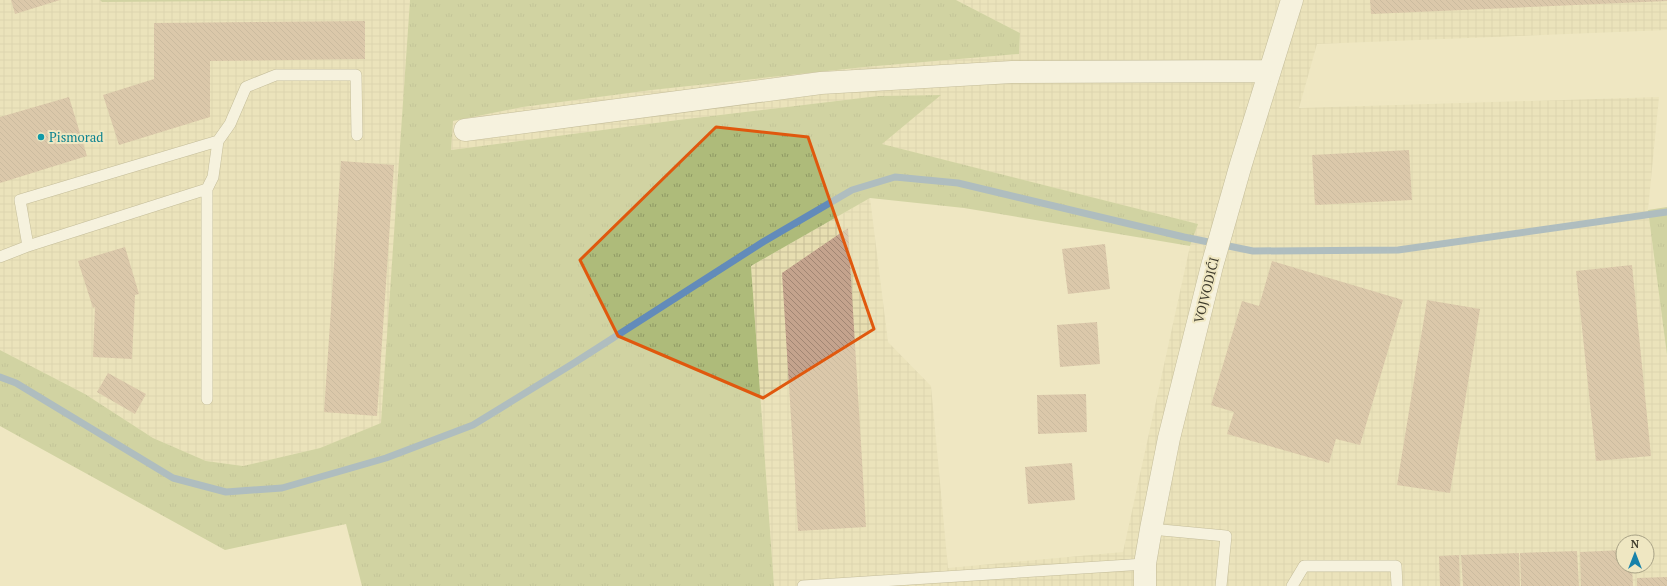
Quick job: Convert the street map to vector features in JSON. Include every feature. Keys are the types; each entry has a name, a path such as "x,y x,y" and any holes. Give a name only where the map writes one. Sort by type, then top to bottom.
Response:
{"street":[{"name":"VOJVODIĆI","path":"1145,586 1145,564 1150,529 1169,438 1212,266 1223,225 1292,0"},
{"path":"465,130 597,111 821,83 1012,72 1270,71"}],"lane":[{"path":"207,399 207,189 213,177 218,141 230,124 246,87 276,75 356,75 358,136"},
{"path":"28,246 20,200 218,141"},
{"path":"0,257 28,246 207,189"},
{"path":"1150,529 1226,536 1221,586"},
{"path":"803,586 1145,564"},
{"path":"1292,586 1304,566 1396,566 1397,586"}],"highlighted area":[{"path":"716,127 808,137 874,329 763,398 618,336 580,260"}],"shaded area":[{"path":"0,0 410,0 382,423 320,448 243,466 206,461 153,438 85,394 0,350"},
{"path":"956,0 1667,0 1667,30 1317,44 1299,108 1659,97 1648,210 1667,355 1667,586 774,586 751,266 870,198 888,342 931,386 948,568 1123,552 1190,246 1197,224 881,144 940,95 878,96 678,120 451,150 452,121 523,107 652,90 865,67 1019,54 1020,33"}],"green space":[{"path":"100,0 368,0 102,2"},
{"path":"410,0 956,0 1020,33 1019,54 865,67 652,90 523,107 453,121 451,150 678,120 878,96 941,95 882,144 1198,224 1190,246 964,208 870,198 751,266 774,586 362,586 346,524 225,550 0,426 0,350 85,394 153,438 206,461 243,466 320,448 381,423"},
{"path":"1667,207 1667,355 1648,210"}],"building":[{"path":"11,0 60,0 15,14"},
{"path":"1370,0 1667,0 1667,1 1371,14"},
{"path":"365,21 365,59 210,61 210,117 119,145 103,95 154,79 154,23"},
{"name":"Pismorad","path":"69,97 87,156 0,183 0,117"},
{"path":"1409,150 1412,200 1315,205 1312,155"},
{"path":"341,161 394,165 377,416 324,412"},
{"path":"848,228 866,527 798,531 782,273"},
{"path":"1105,244 1110,289 1068,294 1062,249"},
{"path":"125,247 139,294 135,295 132,359 93,357 95,307 93,308 78,261"},
{"path":"1272,261 1403,300 1360,445 1336,439 1329,463 1227,434 1234,412 1211,405 1242,301 1259,306"},
{"path":"1632,265 1651,456 1596,461 1576,271"},
{"path":"1427,300 1480,309 1450,493 1397,485"},
{"path":"1097,322 1100,364 1060,367 1057,325"},
{"path":"108,373 146,394 135,414 97,392"},
{"path":"1086,394 1087,432 1038,434 1037,395"},
{"path":"1072,463 1075,500 1028,504 1025,467"},
{"path":"1615,550 1615,574 1632,574 1633,586 1581,586 1580,552"},
{"path":"1577,551 1579,586 1521,586 1520,553"},
{"path":"1519,553 1520,586 1463,586 1461,555"},
{"path":"1459,555 1460,586 1440,586 1439,556"},
{"path":"1667,577 1667,586 1637,586 1637,578"}],"waterway":[{"path":"0,377 16,383 173,478 226,492 282,488 386,458 473,425 574,363 763,242 852,190 895,177 958,183 1184,237 1253,251 1398,250 1667,212"}],"place":[{"name":"Pismorad","path":"41,137"}]}
